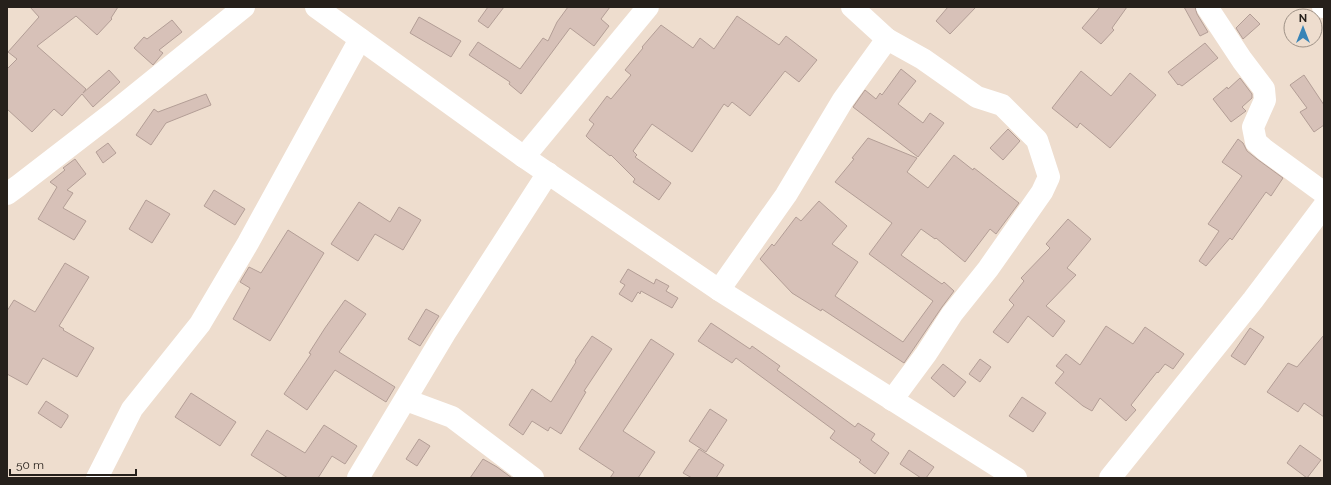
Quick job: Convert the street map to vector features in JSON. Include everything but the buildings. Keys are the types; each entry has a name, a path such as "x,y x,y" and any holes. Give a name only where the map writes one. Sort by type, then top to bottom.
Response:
{"street":[{"path":"7,194 114,112 244,7"},
{"path":"316,7 524,157 719,290 1016,478"},
{"path":"524,157 648,7"},
{"path":"852,7 887,39 923,59 977,97 1002,105 1037,140 1049,177 1042,192 988,269 952,314 926,354 892,400"},
{"path":"1207,7 1242,60 1264,89 1265,100 1253,127 1256,142 1324,192"},
{"path":"97,478 132,409 200,324 248,243 360,39"},
{"path":"719,290 786,195 843,100 887,39"},
{"path":"358,478 445,333 548,173"},
{"path":"1110,478 1253,300 1324,206"},
{"path":"406,400 452,417 533,478"}]}
